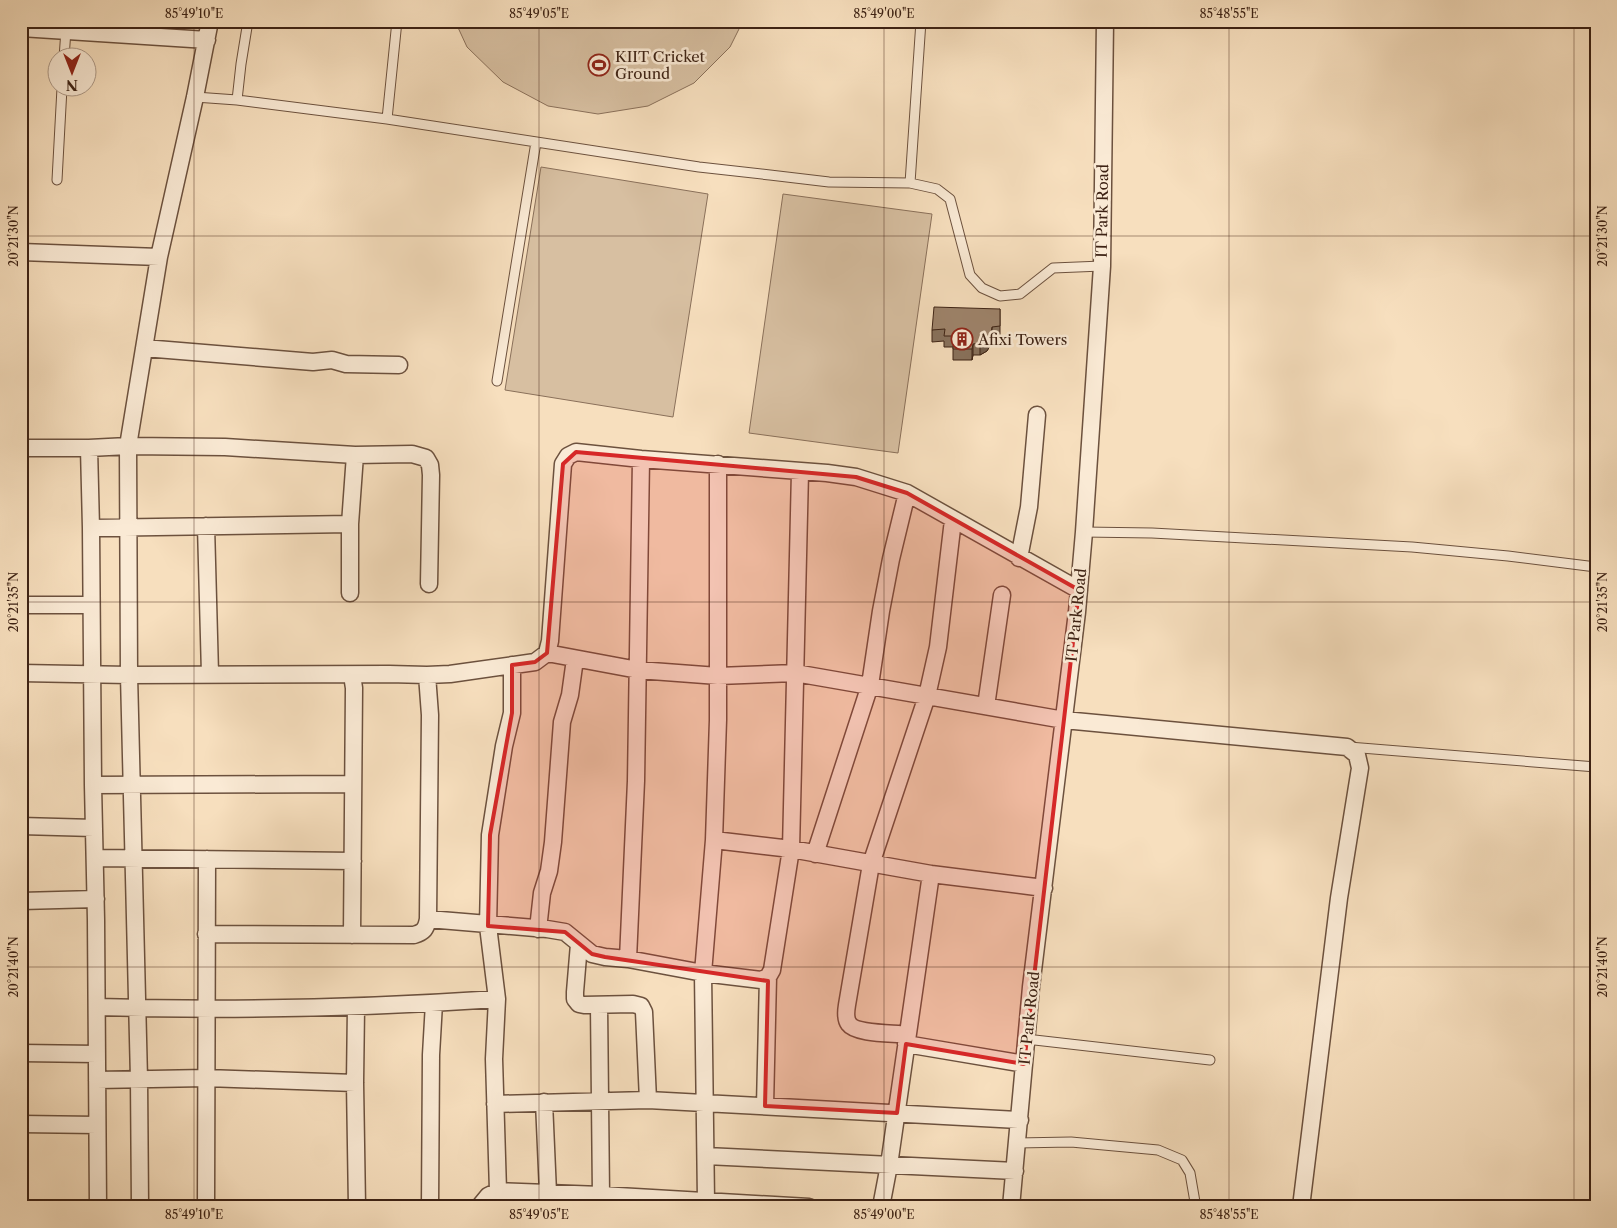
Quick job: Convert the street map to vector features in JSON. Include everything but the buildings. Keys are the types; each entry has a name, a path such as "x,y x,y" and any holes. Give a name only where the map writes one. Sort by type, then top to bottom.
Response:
{"street":[{"path":"140,1207 139,1079 129,675 128,446 159,257 210,21"},
{"name":"IT Park Road","path":"1011,1207 1031,987 1064,720 1084,532 1102,266 1105,21"},
{"path":"21,28 207,40"},
{"path":"21,252 159,257"},
{"path":"144,348 313,362 332,360 346,364 399,365"},
{"path":"1019,558 1030,507 1037,415"},
{"path":"21,448 225,446 355,455 412,454 426,458 430,465 431,475 429,584"},
{"path":"89,448 96,900 98,1207"},
{"path":"21,674 427,675 450,674 536,662 547,653 550,641 563,464 568,456 576,452 856,477 907,493 1019,558 1079,590"},
{"path":"350,593 350,524 355,455"},
{"path":"628,959 636,781 641,459"},
{"path":"706,1201 703,973 714,840 718,676 718,464"},
{"path":"765,1106 768,977 772,970 791,849 800,472"},
{"path":"815,854 870,685 882,602 907,493"},
{"path":"953,520 938,647 927,696 871,864 846,1018 848,1024 856,1030 1024,1064"},
{"path":"91,528 350,524"},
{"path":"206,526 210,674"},
{"path":"986,706 1002,595"},
{"path":"21,604 91,605"},
{"path":"547,653 638,670 718,676 795,673 1064,720 1346,747 1357,754 1360,768 1339,898 1301,1207"},
{"path":"538,929 542,893 549,871 553,842 562,722 570,695 576,659"},
{"path":"505,1196 495,1104 494,1059 497,998 488,926 490,835 504,746 512,714 512,665"},
{"path":"352,675 354,688 352,935"},
{"path":"206,934 414,935 423,933 428,920 430,715 427,675"},
{"path":"93,785 353,784"},
{"path":"21,826 94,828"},
{"path":"714,840 791,849 931,874 1044,888"},
{"path":"95,858 353,861"},
{"path":"206,1207 207,859"},
{"path":"881,1207 897,1113 931,874"},
{"path":"21,901 96,900"},
{"path":"428,920 565,932 592,954 604,957 628,959 703,973 761,980 768,977"},
{"path":"579,944 575,999 579,1004 633,1004 641,1006 644,1012 648,1100"},
{"path":"97,1007 206,1009 356,1007 497,998"},
{"path":"430,1207 431,1056 434,1003"},
{"path":"599,1005 601,1195"},
{"path":"356,1007 354,1083 357,1207"},
{"path":"21,1048 21,1053 97,1054"},
{"path":"97,1080 206,1078 354,1083"},
{"path":"495,1104 648,1100 1020,1120"},
{"path":"544,1102 548,1193"},
{"path":"21,1124 97,1125"},
{"path":"706,1156 1014,1171"},
{"path":"479,1207 488,1196 548,1193 810,1207"}],"lane":[{"path":"237,100 248,21"},
{"path":"387,119 397,21"},
{"path":"910,182 921,21"},
{"path":"65,48 66,30"},
{"path":"195,97 237,100 387,119 699,167 829,182 910,182 937,189 950,199 970,275 982,288 1000,296 1020,294 1053,268 1102,266"},
{"path":"57,180 61,98"},
{"path":"498,381 536,142"},
{"path":"1084,532 1412,547 1596,567"},
{"path":"1346,747 1596,767"},
{"path":"1026,1039 1210,1060"},
{"path":"1017,1143 1071,1142 1158,1150 1182,1160 1190,1173 1195,1202"}],"highlighted area":[{"path":"576,452 856,477 907,493 1079,590 1024,1064 906,1044 897,1113 765,1106 768,981 592,954 565,932 488,926 490,835 512,713 512,665 535,662 547,653 563,464"}],"shaded area":[{"name":"KIIT Cricket Ground","path":"455,21 743,21 730,47 694,83 648,106 598,114 548,106 503,82 467,47"},
{"path":"541,167 708,194 673,417 505,390"},
{"path":"783,194 932,214 898,453 749,433"}],"place":[{"name":"KIIT Cricket Ground","path":"599,65"},
{"name":"Afixi Towers","path":"962,339"}]}
